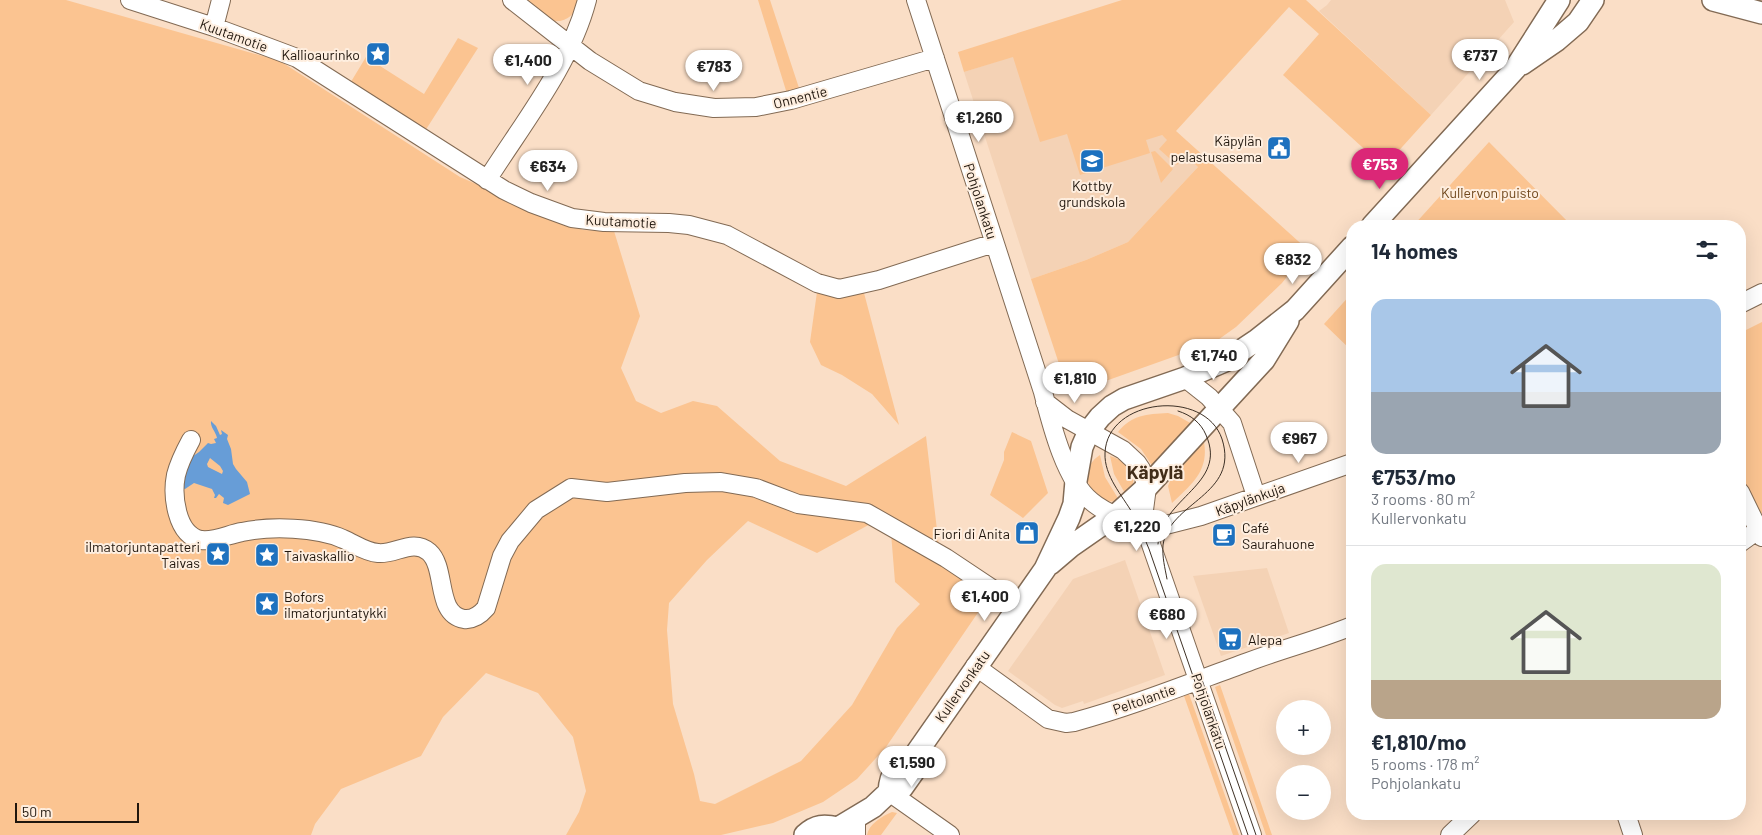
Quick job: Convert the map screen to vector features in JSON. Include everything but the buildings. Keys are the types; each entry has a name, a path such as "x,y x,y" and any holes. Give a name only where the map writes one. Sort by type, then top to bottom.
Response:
{"main road":[{"path":"1377,220 1515,69 1559,0"},
{"path":"1515,69 1557,40 1578,22 1593,0"},
{"path":"1713,0 1762,13"},
{"name":"Kullervonkatu","path":"889,792 890,779 894,772 901,763 914,755 1045,569 1074,504 1082,447 1089,430 1112,406 1124,399 1185,378 1227,360 1257,340 1295,310 1346,254"},
{"name":"Kullervonkatu","path":"1045,569 1070,547 1116,515 1146,488 1221,409 1264,360 1295,310"},
{"path":"805,835 810,830 824,825 846,829 889,792"}],"street":[{"name":"Kuutamotie","path":"130,0 214,27 297,58 487,180 531,203 572,218 604,222 688,225 728,236 817,283 839,289 879,280 994,243"},
{"path":"214,27 222,0"},
{"name":"Onnentie","path":"512,0 590,61 639,91 675,102 714,108 756,107 791,100 935,58"},
{"path":"487,180 563,62 587,0"},
{"name":"Pohjolankatu","path":"916,0 1053,432 1064,459 1090,501 1146,530"},
{"path":"1746,301 1762,293"},
{"path":"1185,378 1221,409 1232,423 1256,496"},
{"name":"Pohjolankatu","path":"1045,402 1067,418 1117,446 1133,458 1141,470 1146,488 1144,510 1146,530 1252,835"},
{"path":"191,440 176,474 175,486 177,506 182,525 186,532 193,537 210,540 243,531 277,528 328,534 376,553 386,553 409,546 421,547 434,558 438,567 448,608 453,615 461,618 474,618 481,614 486,608 502,556 510,541 536,510 571,488 607,492 685,483 721,482 756,488 798,504 867,513 946,558 1018,606"},
{"name":"Käpylänkuja","path":"1146,530 1201,516 1346,465"},
{"path":"1746,503 1761,531 1746,540"},
{"name":"Peltolantie","path":"975,666 1048,718 1066,723 1081,720 1346,628"},
{"path":"889,792 950,835"},
{"path":"1450,835 1466,820"},
{"path":"1628,820 1633,835"}],"shaded area":[{"path":"1331,0 1505,0 1514,22 1431,115 1319,11"},
{"name":"Kottby grundskola","path":"1027,52 1137,113 1198,167 1128,242 1086,260 1031,279 964,72"},
{"path":"1125,560 1165,675 1084,704 1083,701 1062,708 1008,671 1073,579"},
{"path":"1267,568 1289,633 1221,656 1193,576"}],"green space":[{"path":"0,0 66,0 280,61 460,177 583,230 614,231 640,316 621,368 636,401 661,413 693,401 717,406 780,461 846,486 926,436 939,547 885,516 817,553 748,521 707,560 669,603 667,630 673,704 700,801 715,804 801,761 852,705 897,628 920,604 895,582 891,533 990,595 886,747 857,779 823,802 773,823 721,835 566,835 579,812 586,791 573,737 538,693 486,673 443,717 421,756 341,789 315,824 311,835 0,835"},
{"path":"522,0 579,0 570,17 562,21 551,21"},
{"path":"758,0 770,0 801,94 788,97"},
{"path":"1122,0 1306,0 1431,115 1384,167 1283,75 1319,34 1289,7 1176,131 1308,250 1282,283 1236,327 1215,342 1072,393 1064,379 1031,279 1086,260 1128,242 1198,167 1185,155 1177,165 1159,149 1167,140 1162,135 1146,140 1150,153 1080,175 1067,134 1040,142 1013,57 964,72 958,52"},
{"path":"458,38 478,48 425,131 349,85 366,57 424,94"},
{"name":"Kullervon puisto","path":"1489,142 1566,220 1418,220"},
{"path":"1155,151 1173,169 1161,183 1151,152"},
{"path":"817,292 842,295 864,293 899,425 872,394 842,375 821,365 810,342"},
{"path":"1346,300 1346,345 1324,324"},
{"path":"1762,322 1762,513 1758,513 1746,488 1746,330"},
{"path":"1168,413 1192,424 1153,467 1141,449 1118,432 1123,426 1140,416"},
{"path":"1012,432 1031,441 1048,493 1023,518 990,495 1004,460 1004,452"},
{"path":"1204,442 1204,461 1201,469 1192,483 1172,503 1168,486 1171,479"},
{"path":"1100,455 1105,477 1119,500 1110,501 1102,499 1090,487 1088,470 1092,462"},
{"path":"1110,456 1117,458 1131,471 1133,482 1131,489 1126,495 1114,474"},
{"path":"1220,685 1272,835 1266,835 1215,687"},
{"path":"1189,694 1239,835 1233,835 1184,696"},
{"path":"892,812 897,813 881,835 867,835 873,824"}],"water":[{"path":"211,421 216,426 220,435 222,434 221,430 228,435 227,439 231,449 233,464 247,482 250,494 228,505 223,503 224,498 219,494 214,498 215,495 212,489 194,483 185,489 182,488 186,461 208,443 216,443 214,439 217,438","holes":["210,458 223,471 222,474 208,467 207,464"]}],"tram line":[{"path":"1167,579 1163,545 1168,530 1177,518 1213,486 1221,473 1225,458 1222,439 1212,423 1197,412 1178,407 1158,406 1138,411 1122,420 1110,435 1105,453 1105,461 1107,470 1133,514 1149,549 1248,835"},
{"path":"1158,544 1162,528 1170,514 1201,479 1208,467 1210,452 1206,435 1198,423 1191,417 1178,411"},
{"path":"1200,674 1256,835"}],"place":[{"name":"Kallioaurinko","path":"378,54"},
{"name":"Käpylän pelastusasema","path":"1279,148"},
{"name":"Kottby grundskola","path":"1092,161"},
{"name":"Fiori di Anita","path":"1027,533"},
{"name":"Café Saurahuone","path":"1224,535"},
{"name":"ilmatorjuntapatteri Taivas","path":"218,554"},
{"name":"Taivaskallio","path":"267,555"},
{"name":"Bofors ilmatorjuntatykki","path":"267,604"},
{"name":"Alepa","path":"1230,639"}],"district":[{"name":"Käpylä","path":"1155,471"}]}
